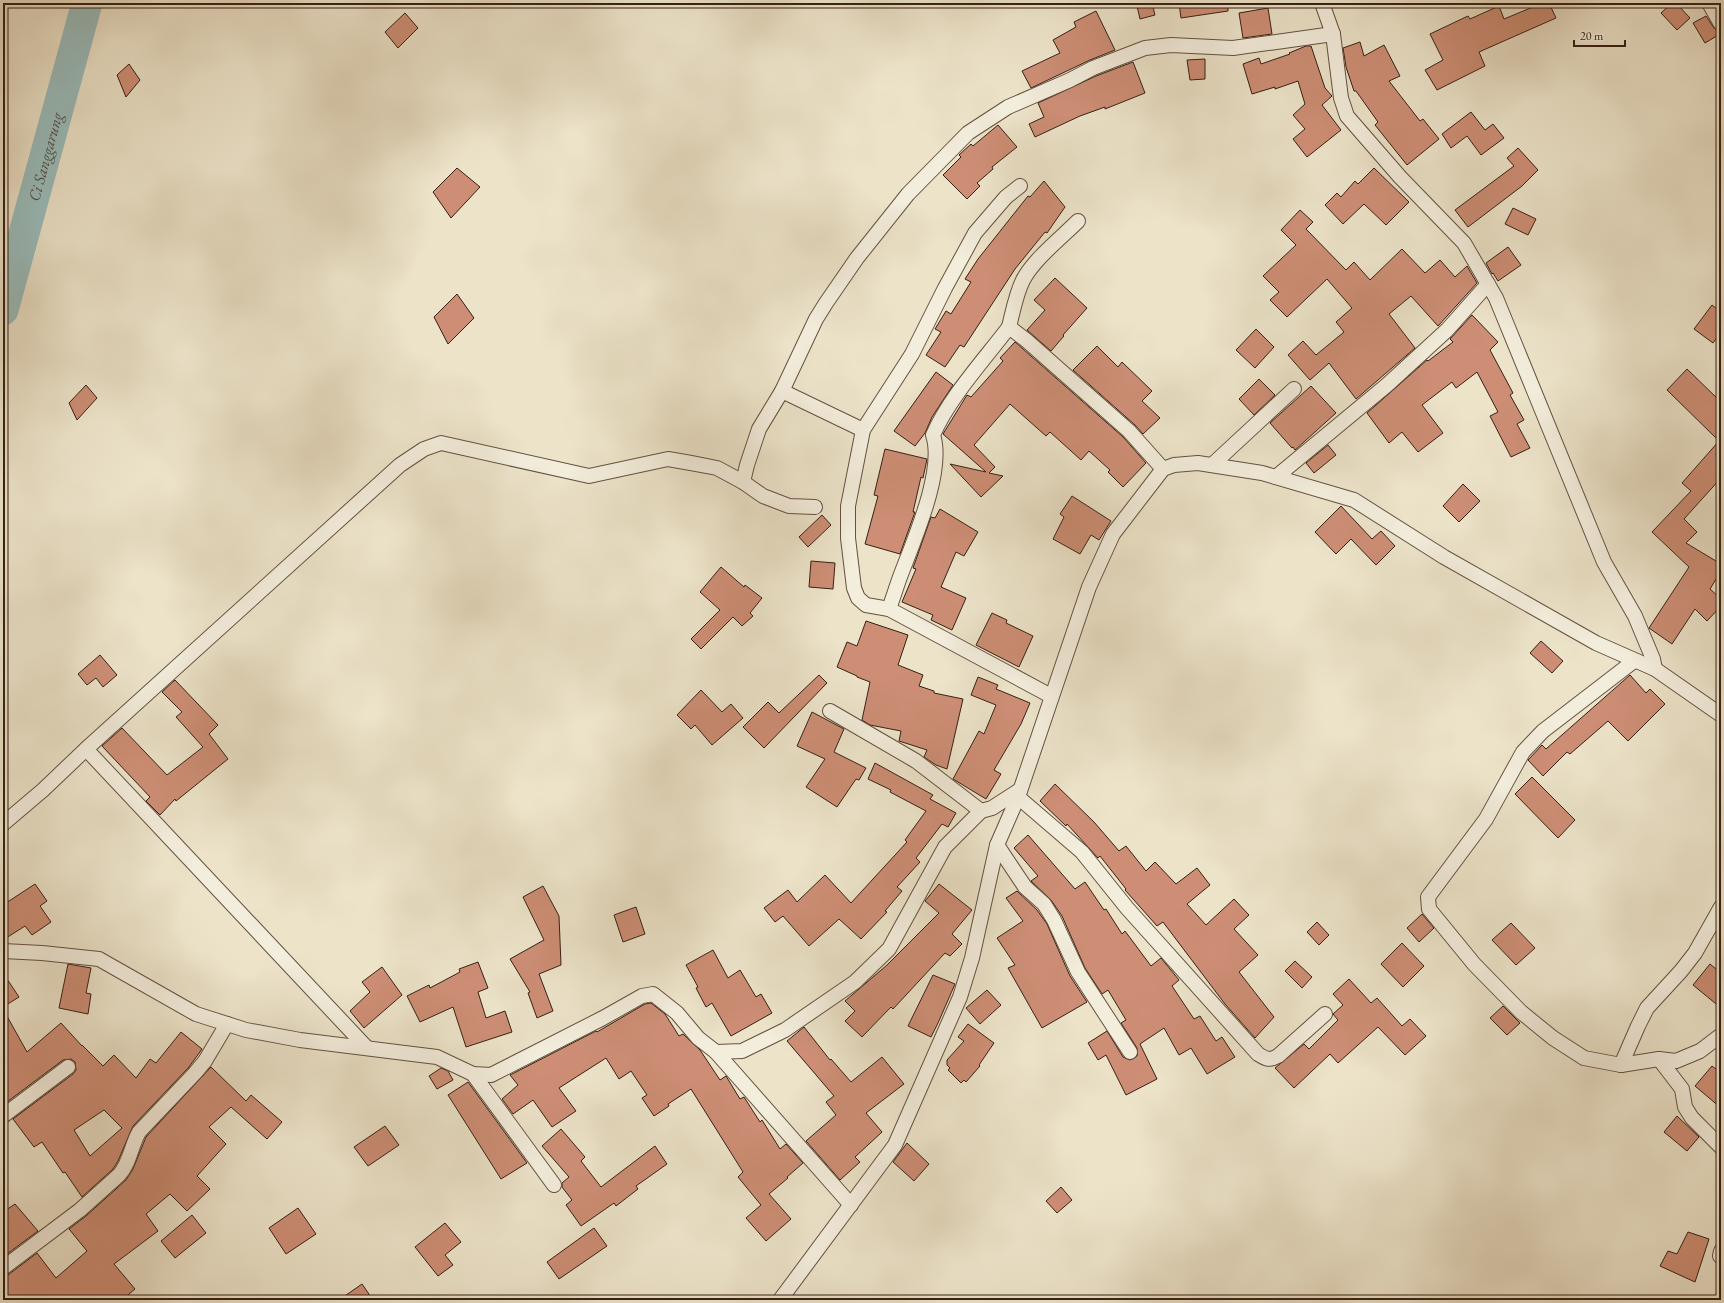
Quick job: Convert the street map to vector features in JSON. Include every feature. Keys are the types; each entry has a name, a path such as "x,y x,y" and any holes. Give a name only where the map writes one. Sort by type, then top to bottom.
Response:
{"street":[{"path":"1322,3 1333,34 1341,98 1347,116 1400,177 1464,243 1496,298 1604,562 1635,616 1653,659 1655,670"},
{"path":"1709,3 1721,24"},
{"path":"743,482 759,429 782,391 816,319 839,284 908,194 968,133 1008,107 1070,80 1092,68 1145,48 1171,45 1233,48 1333,34"},
{"path":"1020,186 1006,197 975,233 945,288 912,354 863,430 848,506 848,538 854,588 858,598 866,605 890,609 1051,696"},
{"path":"890,609 900,577 916,537 933,481 936,445 933,435 938,424 953,400 1009,327 1016,298 1024,279 1038,261 1078,221"},
{"path":"1276,477 1387,385 1447,330 1488,284"},
{"path":"1009,327 1026,340 1129,431 1163,469"},
{"path":"1212,465 1294,389"},
{"path":"782,391 863,430"},
{"path":"3,824 43,790 86,749 400,465 424,449 441,444 589,476 668,459 718,468 743,482 763,496 789,506 815,507"},
{"path":"780,1300 895,1145 960,997 972,958 997,844 1019,794 1036,747 1051,696 1089,587 1113,534 1163,469 1174,465 1198,463 1212,465 1276,477 1354,500 1444,557 1596,643 1655,670 1721,716"},
{"path":"1634,661 1543,731 1523,752 1486,819 1428,896 1429,909 1474,964 1522,1012 1553,1038 1584,1058 1621,1065 1659,1059 1676,1061 1700,1051 1721,1035"},
{"path":"830,711 916,761 981,811"},
{"path":"86,749 367,1048"},
{"path":"716,1052 742,1051 785,1030 855,982 889,949 946,847 981,811 992,808 1019,794"},
{"path":"1019,794 1082,852 1127,908 1196,983 1258,1054 1265,1059 1271,1060 1278,1056 1325,1014"},
{"path":"997,844 1025,887 1044,904 1054,920 1078,972 1130,1052"},
{"path":"1621,1065 1647,1008 1681,971 1695,953 1721,907"},
{"path":"3,951 42,953 99,959 196,1014 246,1030 300,1040 437,1057 473,1074 491,1075 603,1018 642,996 653,994 677,1013 698,1038 716,1052 850,1205"},
{"path":"3,1268 80,1210 119,1175 124,1169 133,1142 139,1132 205,1061 227,1024"},
{"path":"1659,1059 1682,1089 1685,1108 1692,1118 1721,1147"},
{"path":"3,1116 68,1067"},
{"path":"473,1074 554,1185"}],"building":[{"path":"1152,3 1155,15 1140,19 1137,6"},
{"path":"1179,3 1228,3 1228,11 1181,18"},
{"path":"1531,3 1549,3 1556,18 1479,52 1485,66 1437,90 1425,70 1443,60 1430,34 1468,16 1470,19 1499,6 1504,19 1533,7"},
{"path":"1672,3 1676,3 1690,18 1677,30 1661,13"},
{"path":"1268,8 1272,34 1243,38 1239,13"},
{"path":"1096,11 1115,50 1031,88 1022,71 1060,53 1053,40 1076,27 1074,22"},
{"path":"405,13 418,28 398,48 385,32"},
{"path":"1706,16 1720,34 1705,43 1693,23"},
{"path":"1360,42 1364,56 1384,45 1400,76 1389,81 1420,121 1423,119 1439,139 1407,165 1375,125 1378,122 1356,91 1354,91 1346,67 1343,48"},
{"path":"1306,46 1311,46 1325,88 1332,96 1322,105 1341,130 1307,157 1293,139 1305,129 1293,115 1305,104 1298,81 1275,89 1275,87 1252,94 1243,64 1259,58 1261,64 1290,54 1289,53"},
{"path":"1205,59 1205,79 1190,80 1187,60"},
{"path":"1133,62 1145,93 1105,109 1105,107 1080,116 1035,137 1029,124 1044,117 1038,103 1096,76"},
{"path":"129,64 140,80 126,97 117,75"},
{"path":"1471,112 1485,130 1493,124 1504,138 1481,155 1467,136 1451,148 1442,134"},
{"path":"998,125 1017,147 992,167 993,169 977,183 980,186 967,199 943,175 961,157 959,155 971,144 973,146"},
{"path":"1518,148 1538,170 1522,186 1468,227 1455,210 1514,166 1507,158"},
{"path":"457,168 480,187 451,218 433,192"},
{"path":"1374,168 1409,202 1386,225 1364,204 1343,224 1325,205 1337,193 1341,197 1355,181 1358,184"},
{"path":"1044,181 1065,207 1047,233 1045,232 1015,269 964,347 960,345 945,367 926,355 941,332 935,329 946,311 951,314 971,282 965,279 978,259 1028,196 1030,197"},
{"path":"1513,208 1536,219 1528,235 1505,224"},
{"path":"1300,210 1313,222 1306,229 1346,270 1354,262 1370,280 1402,249 1425,273 1440,260 1455,277 1467,266 1477,283 1438,326 1411,296 1389,314 1415,348 1356,399 1329,363 1310,380 1288,355 1303,341 1316,355 1344,332 1336,322 1352,308 1327,279 1287,317 1270,300 1279,292 1263,276 1296,245 1281,230"},
{"path":"1508,247 1521,265 1498,281 1486,263"},
{"path":"1055,278 1087,308 1051,351 1027,330 1045,310 1034,300"},
{"path":"457,294 474,318 448,344 434,317"},
{"path":"1712,305 1721,312 1721,332 1713,343 1694,329"},
{"path":"1472,315 1498,342 1490,350 1513,393 1510,395 1524,420 1517,424 1530,448 1511,457 1490,416 1498,412 1477,372 1456,388 1452,382 1422,405 1443,433 1418,452 1402,432 1389,443 1367,413 1427,360 1428,361 1453,342 1450,339"},
{"path":"1256,329 1274,347 1255,368 1236,350"},
{"path":"1015,342 1123,437 1146,463 1123,487 1108,472 1110,470 1089,451 1081,460 1050,432 1046,436 1010,404 974,445 995,467 989,473 1003,476 981,497 950,464 986,472 943,434 967,395 971,397 1003,361 1000,358"},
{"path":"1097,346 1118,367 1122,362 1152,391 1142,401 1160,418 1143,434 1135,425 1073,370"},
{"path":"1687,369 1721,402 1721,478 1684,519 1697,532 1686,543 1721,564 1721,571 1710,589 1721,599 1721,606 1707,621 1695,609 1672,644 1649,628 1689,567 1652,532 1691,491 1682,483 1719,441 1667,390"},
{"path":"936,372 953,385 932,417 925,433 915,446 894,431"},
{"path":"1259,379 1275,395 1254,415 1239,399"},
{"path":"86,385 97,398 77,420 69,403"},
{"path":"1311,386 1336,413 1295,450 1270,423"},
{"path":"1328,445 1336,455 1314,473 1306,463"},
{"path":"885,449 927,459 923,478 921,477 913,512 915,512 900,554 865,544 878,496 874,495"},
{"path":"1463,484 1480,501 1459,522 1443,506"},
{"path":"1072,496 1111,521 1099,540 1091,535 1080,554 1053,539 1064,517 1060,514"},
{"path":"1341,506 1372,539 1381,531 1395,546 1376,565 1351,539 1336,554 1315,532"},
{"path":"940,509 978,532 964,556 956,552 941,587 966,598 952,630 931,620 933,615 902,602 916,569 913,568 931,517 935,518"},
{"path":"822,515 831,525 808,547 799,537"},
{"path":"811,561 835,563 833,589 809,587"},
{"path":"721,567 744,587 745,585 762,598 750,613 753,616 742,626 733,617 701,649 691,639 720,610 700,592"},
{"path":"992,613 1007,620 1006,623 1033,636 1019,667 976,645"},
{"path":"866,621 908,635 898,665 923,675 919,686 934,691 934,693 963,699 947,769 936,765 924,757 927,750 899,741 901,731 870,725 862,720 870,682 837,667 847,642 857,646"},
{"path":"1541,641 1563,661 1552,673 1530,653"},
{"path":"100,655 117,675 103,687 96,678 87,685 78,674"},
{"path":"819,675 827,683 764,748 743,727 768,702 779,713"},
{"path":"1630,675 1646,693 1650,689 1665,704 1628,741 1608,721 1570,754 1567,752 1543,776 1528,760 1542,745 1546,749"},
{"path":"978,677 998,685 996,689 1030,703 1021,724 994,770 1001,774 986,799 953,779 979,731 984,734 996,705 971,695"},
{"path":"175,680 218,725 209,734 228,759 176,801 175,799 160,815 146,801 150,797 102,746 122,728 167,775 203,747 176,717 182,712 162,692"},
{"path":"701,690 722,712 731,704 743,718 712,745 695,725 691,729 677,715"},
{"path":"812,712 844,729 834,752 866,768 859,780 856,779 837,807 806,787 825,759 797,746"},
{"path":"875,763 933,795 930,799 956,813 948,827 942,824 916,858 920,862 897,887 902,891 885,911 887,912 861,939 839,919 809,946 783,916 775,922 764,908 788,890 797,902 825,875 851,903 907,842 905,840 926,811 890,792 891,790 868,779"},
{"path":"1532,777 1575,820 1558,838 1515,794"},
{"path":"1055,784 1094,822 1119,851 1126,846 1146,871 1155,862 1176,884 1197,868 1210,885 1187,904 1206,925 1234,899 1249,915 1234,929 1258,955 1239,972 1274,1017 1255,1038 1225,1004 1163,922 1157,926 1125,890 1126,889 1100,856 1098,858 1067,824 1066,826 1040,801"},
{"path":"1028,835 1075,889 1085,882 1104,910 1106,909 1122,934 1125,931 1151,966 1161,958 1179,980 1172,986 1194,1019 1200,1016 1216,1041 1222,1037 1235,1057 1207,1074 1191,1048 1179,1055 1164,1028 1140,1044 1157,1079 1126,1095 1106,1055 1098,1060 1088,1043 1107,1031 1123,1057 1130,1060 1137,1056 1137,1048 1121,1023 1126,1020 1108,990 1102,994 1085,968 1062,916 1051,900 1031,881 1038,876 1014,848"},
{"path":"35,884 47,901 40,906 51,922 32,935 25,926 3,940 3,905"},
{"path":"939,884 972,910 952,934 962,944 950,956 945,953 893,1009 891,1007 862,1037 845,1021 855,1011 845,1001 887,965 939,913 925,901"},
{"path":"543,886 559,916 561,965 539,974 553,1011 537,1018 528,993 530,992 510,959 544,940 523,897"},
{"path":"1017,891 1037,910 1047,924 1070,976 1087,1002 1042,1028 1008,968 1015,965 997,938 1023,921 1006,898"},
{"path":"636,907 645,934 623,942 614,915"},
{"path":"1422,914 1434,928 1419,942 1407,928"},
{"path":"1317,922 1329,935 1319,945 1307,932"},
{"path":"1511,923 1535,948 1516,965 1492,940"},
{"path":"1402,943 1424,966 1403,987 1381,964"},
{"path":"713,950 728,978 740,970 756,997 761,994 772,1013 731,1036 712,1003 706,1007 696,988 698,987 686,965"},
{"path":"1295,961 1312,977 1302,988 1285,971"},
{"path":"478,962 488,988 478,992 486,1018 505,1011 512,1032 466,1047 453,1007 420,1022 407,996 429,985 430,988 460,972 459,969"},
{"path":"68,964 91,968 86,993 91,994 88,1014 59,1008"},
{"path":"1710,964 1721,973 1721,1008 1693,985"},
{"path":"382,967 402,995 364,1028 350,1011 370,992 362,982"},
{"path":"3,973 19,997 3,1007"},
{"path":"933,975 955,984 931,1037 908,1026"},
{"path":"1349,979 1371,1003 1377,998 1402,1026 1410,1019 1426,1036 1405,1055 1378,1027 1338,1063 1330,1054 1294,1088 1275,1068 1304,1044 1309,1049 1338,1020 1333,1014 1343,1005 1333,994"},
{"path":"987,990 1001,1005 980,1024 966,1008"},
{"path":"651,1003 665,1014 679,1036 683,1034 700,1050 720,1080 726,1076 740,1099 744,1097 760,1122 762,1120 780,1149 786,1144 803,1163 769,1194 791,1219 766,1241 746,1218 761,1205 738,1177 743,1172 691,1089 668,1104 669,1106 654,1116 642,1098 647,1095 631,1071 619,1079 606,1058 559,1088 576,1111 552,1127 533,1100 513,1114 502,1099 518,1085 510,1075 596,1031 597,1032 645,1004"},
{"path":"1503,1006 1520,1023 1507,1035 1490,1018"},
{"path":"3,1009 27,1052 61,1023 103,1066 114,1055 136,1078 150,1059 156,1063 181,1032 202,1049 189,1067 133,1126 113,1169 82,1197 65,1172 63,1173 42,1142 34,1147 13,1119 73,1074 76,1070 75,1062 71,1059 63,1060 3,1105","holes":["104,1110 122,1128 90,1156 74,1130"]},
{"path":"968,1024 994,1043 979,1065 980,1066 966,1082 964,1080 961,1083 948,1070 950,1068 947,1065 947,1060 964,1041 958,1037"},
{"path":"804,1027 830,1060 831,1059 851,1082 882,1057 904,1084 866,1113 882,1132 855,1157 860,1162 840,1180 806,1141 836,1115 826,1102 834,1096 787,1041"},
{"path":"1712,1066 1721,1073 1721,1108 1695,1086"},
{"path":"211,1067 246,1101 251,1095 282,1122 267,1139 231,1107 209,1127 226,1144 197,1176 210,1189 187,1211 170,1194 146,1214 158,1231 114,1264 135,1289 122,1300 3,1300 3,1276 8,1275 37,1253 56,1278 87,1251 69,1229 86,1216 126,1180 133,1169 146,1137"},
{"path":"441,1068 448,1071 453,1080 437,1089 429,1076"},
{"path":"468,1082 527,1163 501,1179 448,1095"},
{"path":"1677,1116 1699,1137 1687,1151 1664,1132"},
{"path":"385,1126 399,1145 368,1166 354,1147"},
{"path":"561,1129 585,1157 581,1161 601,1187 655,1146 667,1164 636,1186 638,1189 616,1206 614,1203 581,1226 566,1205 572,1200 562,1187 562,1183 569,1177 542,1146"},
{"path":"907,1143 929,1164 914,1181 893,1162"},
{"path":"1061,1187 1072,1200 1057,1213 1046,1201"},
{"path":"15,1204 38,1231 3,1257 3,1212"},
{"path":"298,1208 316,1234 286,1254 269,1228"},
{"path":"192,1215 206,1233 175,1258 161,1241"},
{"path":"445,1223 461,1242 445,1255 453,1265 438,1276 415,1247"},
{"path":"594,1228 607,1246 559,1279 547,1262"},
{"path":"1688,1232 1709,1239 1695,1282 1660,1266 1668,1251 1677,1254"},
{"path":"362,1284 373,1300 339,1300"}],"waterway":[{"name":"Ci Sanggarung","path":"3,310 87,3"}]}
